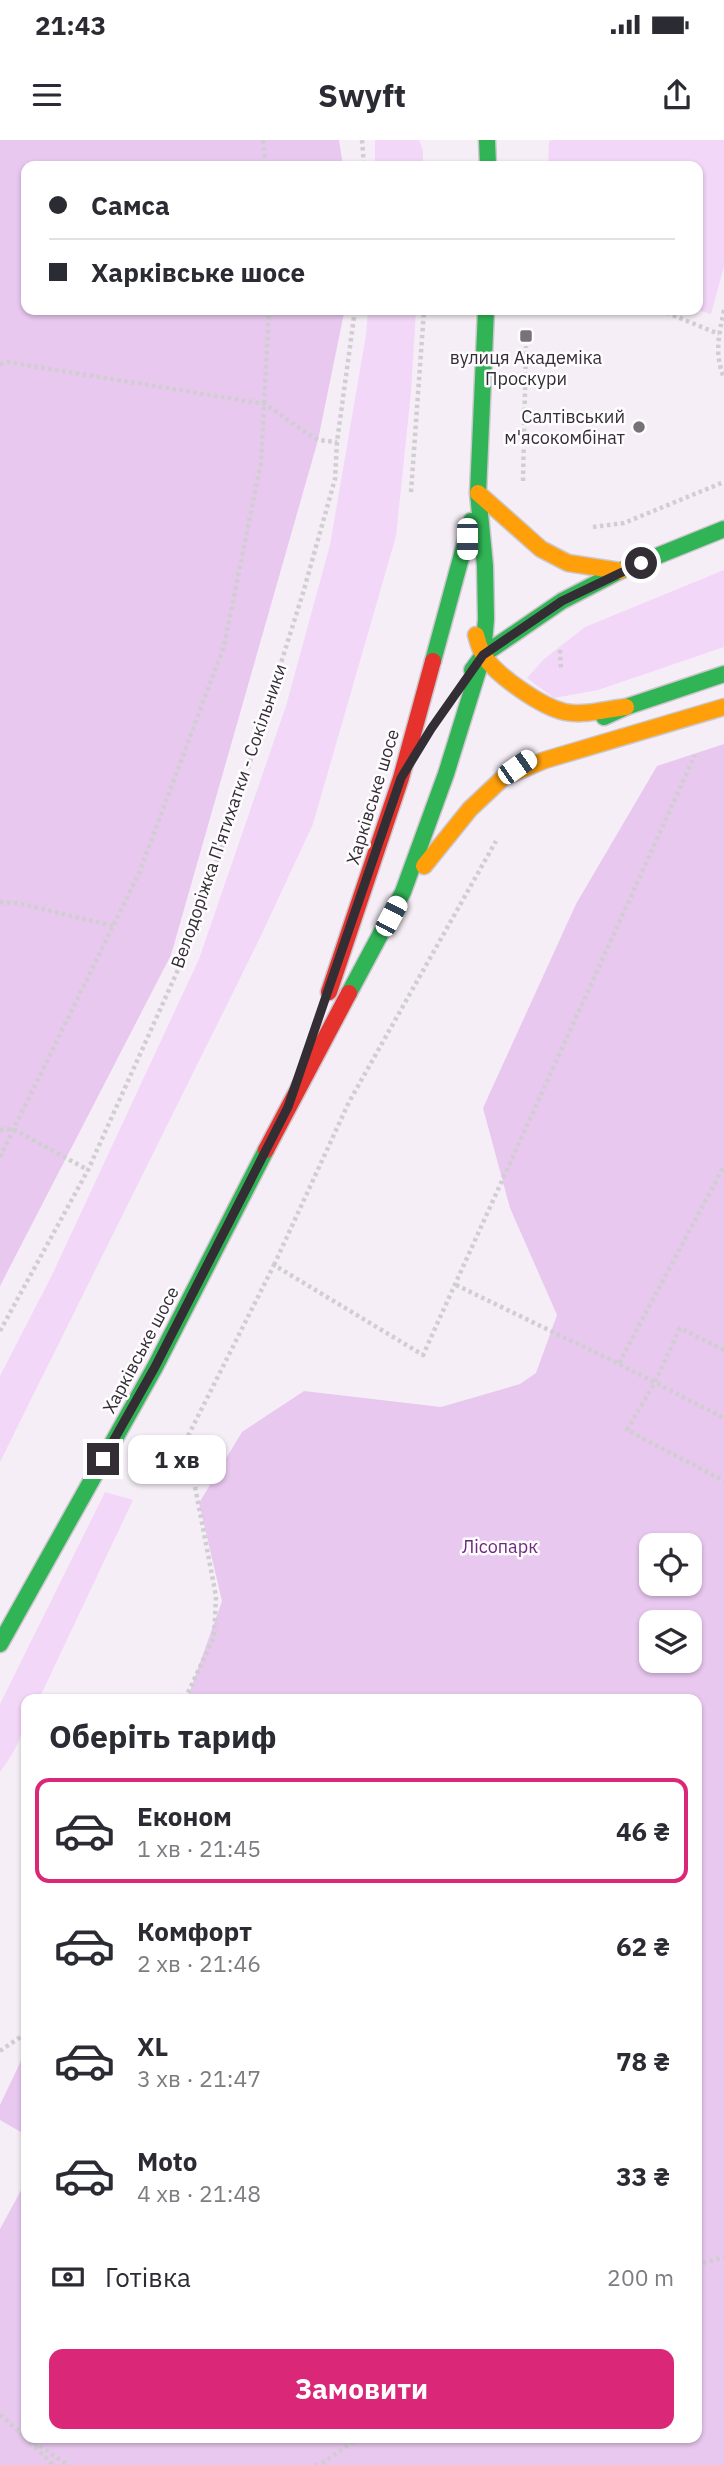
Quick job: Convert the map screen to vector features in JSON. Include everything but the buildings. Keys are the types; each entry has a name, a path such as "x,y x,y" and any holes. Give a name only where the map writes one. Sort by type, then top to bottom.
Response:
{"main road":[{"path":"487,140 488,161"},
{"name":"Харківське шосе","path":"0,1644 155,1367 288,1107 403,892 446,774 483,655 486,619 485,566 478,493 486,315"},
{"path":"478,493 541,549 568,563 620,572"},
{"name":"Харківське шосе","path":"288,1107 401,778 478,493"},
{"path":"456,692 483,655 562,601 620,572 724,530"},
{"path":"467,539 468,597 483,655 510,680 538,700 563,711 584,712 626,706"},
{"path":"403,892 470,809 489,788 504,777 570,734 626,706 724,674"},
{"path":"504,777 545,760 724,707"},
{"path":"401,778 431,729"}],"path":[{"path":"263,140 265,161"},
{"path":"362,140 364,161"},
{"path":"724,310 719,334 718,362 724,378"},
{"path":"0,1157 139,873 224,646 261,462 269,315"},
{"name":"Велодоріжка П'ятихатки - Сокільники","path":"0,1331 88,1170 186,952 248,768 303,593 335,479 337,442 354,315"},
{"path":"411,492 424,315"},
{"path":"672,315 719,334"},
{"path":"523,482 526,336"},
{"path":"0,364 7,362 265,404 318,440 337,442"},
{"path":"586,528 624,523 724,482"},
{"path":"560,649 561,677"},
{"path":"274,1265 423,1355 695,755"},
{"path":"187,1694 214,1637 216,1596 186,1440 274,1265 349,1102 498,838"},
{"path":"0,902 22,904 113,926"},
{"path":"0,1130 13,1129 88,1170"},
{"path":"619,1364 724,1166"},
{"path":"456,1284 724,1418"},
{"path":"724,1350 680,1328 655,1382 627,1430 724,1481"},
{"path":"0,2051 21,2036"},
{"path":"702,2263 724,2256"},
{"path":"0,2415 20,2432"},
{"path":"31,2443 53,2465"},
{"path":"36,2443 68,2465"},
{"path":"315,2465 324,2462 351,2443"}],"shaded area":[{"path":"375,140 419,140 423,150 423,161 375,161"},
{"path":"724,140 724,266 711,314 703,312 703,161 548,161 549,141"},
{"path":"368,315 416,315 411,392 396,536 313,824 258,942 0,1462 0,1376 52,1275 199,959 286,706 330,545"},
{"path":"724,570 724,647 598,690 554,698 527,678 544,659 585,627"},
{"path":"105,1492 133,1500 41,1694 21,1694 21,1734 0,1772 0,1704"}],"green space":[{"path":"0,140 339,140 342,161 21,161 21,315 344,315 318,440 171,955 0,1286"},
{"name":"Лісопарк","path":"724,744 724,2465 0,2465 0,2229 21,2190 21,2443 702,2443 702,1694 189,1694 222,1601 199,1503 242,1432 304,1391 441,1407 520,1384 536,1373 557,1315 510,1208 483,1108 576,904 657,766"},
{"path":"21,2061 21,2132 0,2120 0,2105"}],"traffic: fast":[{"path":"487,140 488,161"},
{"path":"349,993 403,892 446,774 483,655 486,619 485,566 478,493 486,315"},
{"path":"433,661 471,521"},
{"path":"472,670 483,655 562,601 620,571 724,529"},
{"path":"604,717 724,674"},
{"path":"0,1644 155,1367 266,1150"}],"traffic: slow":[{"path":"478,493 541,549 568,563 620,571"},
{"path":"476,635 481,651 490,664 509,681 544,704 573,713 626,707"},
{"path":"424,866 470,809 504,777 545,760 724,707"}],"traffic: jam":[{"path":"329,992 401,778 433,661"},
{"path":"266,1150 349,993"}],"place":[{"name":"вулиця Академіка Проскури","path":"526,336"},
{"name":"Салтівський м'ясокомбінат","path":"639,427"}],"route":[{"path":"103,1459 155,1367 288,1107 401,778 431,729 483,655 562,601 641,563"}]}
